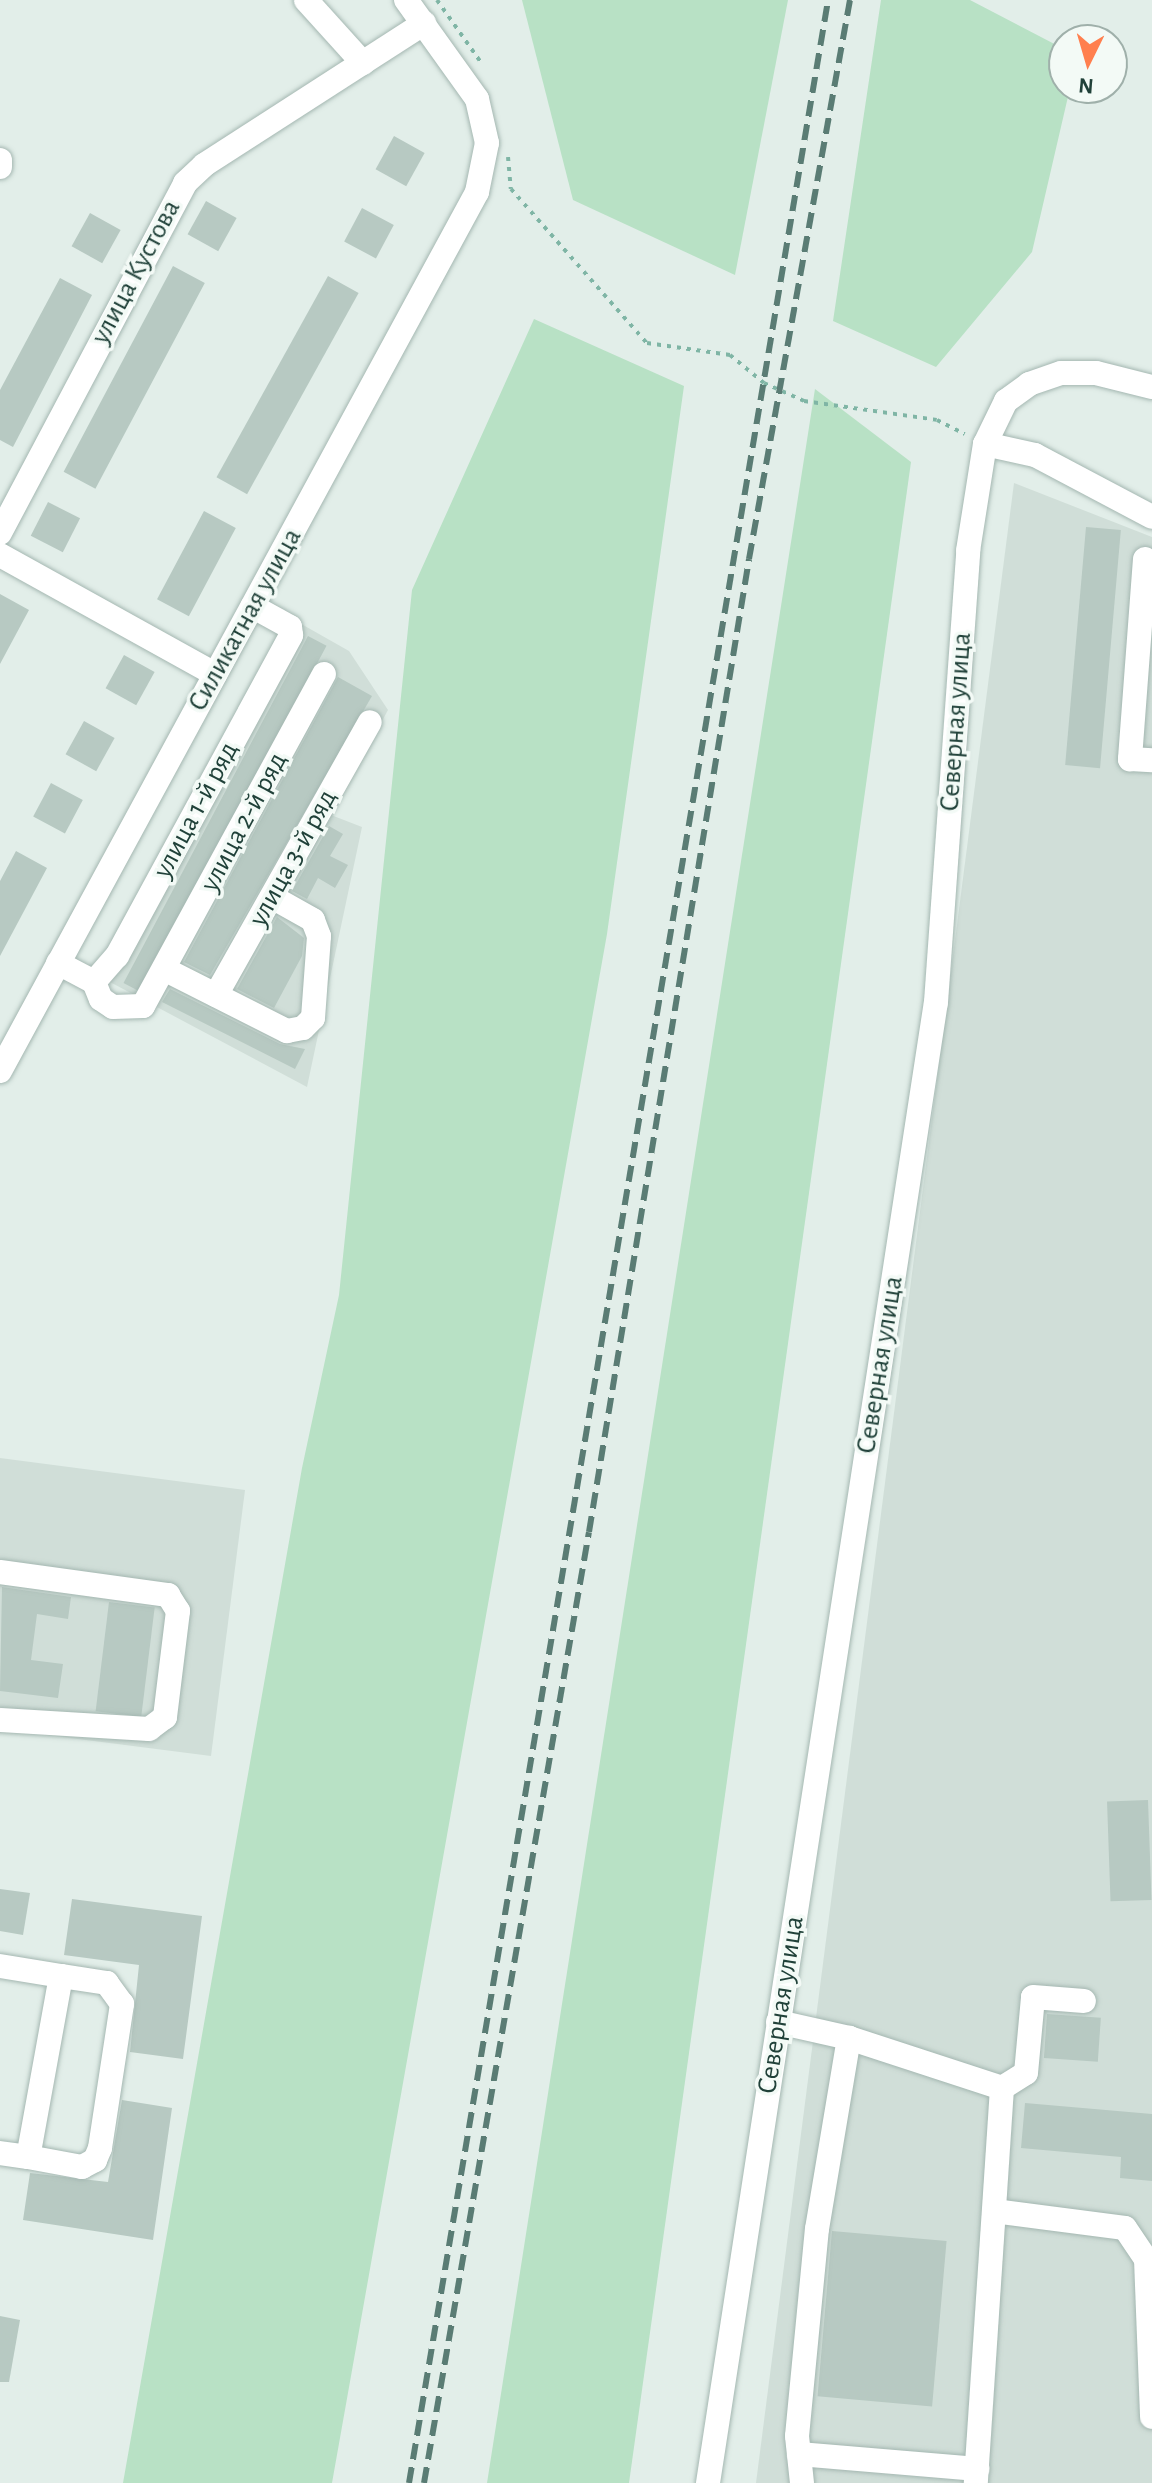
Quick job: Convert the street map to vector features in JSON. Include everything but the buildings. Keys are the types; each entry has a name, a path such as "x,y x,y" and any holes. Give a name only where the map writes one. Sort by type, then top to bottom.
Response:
{"street":[{"path":"306,0 363,63"},
{"path":"406,0 424,23"},
{"name":"улица Кустова","path":"0,533 185,183 204,165 424,23"},
{"name":"Силикатная улица","path":"0,1071 467,212 485,166 486,132 477,99 424,23"},
{"path":"0,160 0,167"},
{"name":"Северная улица","path":"708,2483 936,1002 968,551 985,444 1006,401 1029,384 1061,373 1096,373 1152,387"},
{"path":"985,444 1035,455 1152,517"},
{"path":"0,555 215,674"},
{"path":"1145,559 1130,759 1152,760"},
{"name":"улица 1-й ряд","path":"94,982 117,956 291,635 290,627 252,606"},
{"name":"улица 2-й ряд","path":"58,963 94,982 101,999 128,1010 143,1006 324,674"},
{"name":"улица 3-й ряд","path":"216,995 370,722"},
{"path":"164,969 287,1031 303,1028 313,1018 319,936 313,920 272,897"},
{"path":"0,1572 168,1595 178,1611 165,1717 149,1729 0,1720"},
{"path":"0,1966 107,1983 122,2004 100,2148 95,2160 82,2167 0,2153"},
{"path":"28,2157 61,1976"},
{"path":"1002,2088 1026,2073 1033,1997 1084,2001"},
{"path":"778,2022 849,2038 1002,2088"},
{"path":"802,2483 799,2454 817,2229 849,2038"},
{"path":"799,2454 977,2476 1002,2088"},
{"path":"994,2211 1125,2228 1146,2259 1152,2417"}],"path":[{"path":"437,0 484,70"},
{"path":"508,153 511,189 647,343 730,355 764,383 804,401 937,420 985,444"}],"shaded area":[{"path":"1014,483 1152,537 1152,2483 756,2483"},
{"path":"289,617 349,651 388,710 331,815 362,827 307,1087 95,974"},
{"path":"0,1458 245,1490 211,1756 0,1729"}],"green space":[{"path":"522,0 788,0 735,275 573,200"},
{"path":"881,0 970,0 1048,41 1048,104 1066,104 1032,252 936,367 833,321"},
{"path":"534,319 684,386 607,934 332,2483 123,2483 302,1468 339,1295 412,590"},
{"path":"815,389 911,462 629,2483 487,2483"}],"railway":[{"path":"409,2483 828,0"},
{"path":"424,2483 589,1532 749,559 850,0"}]}
